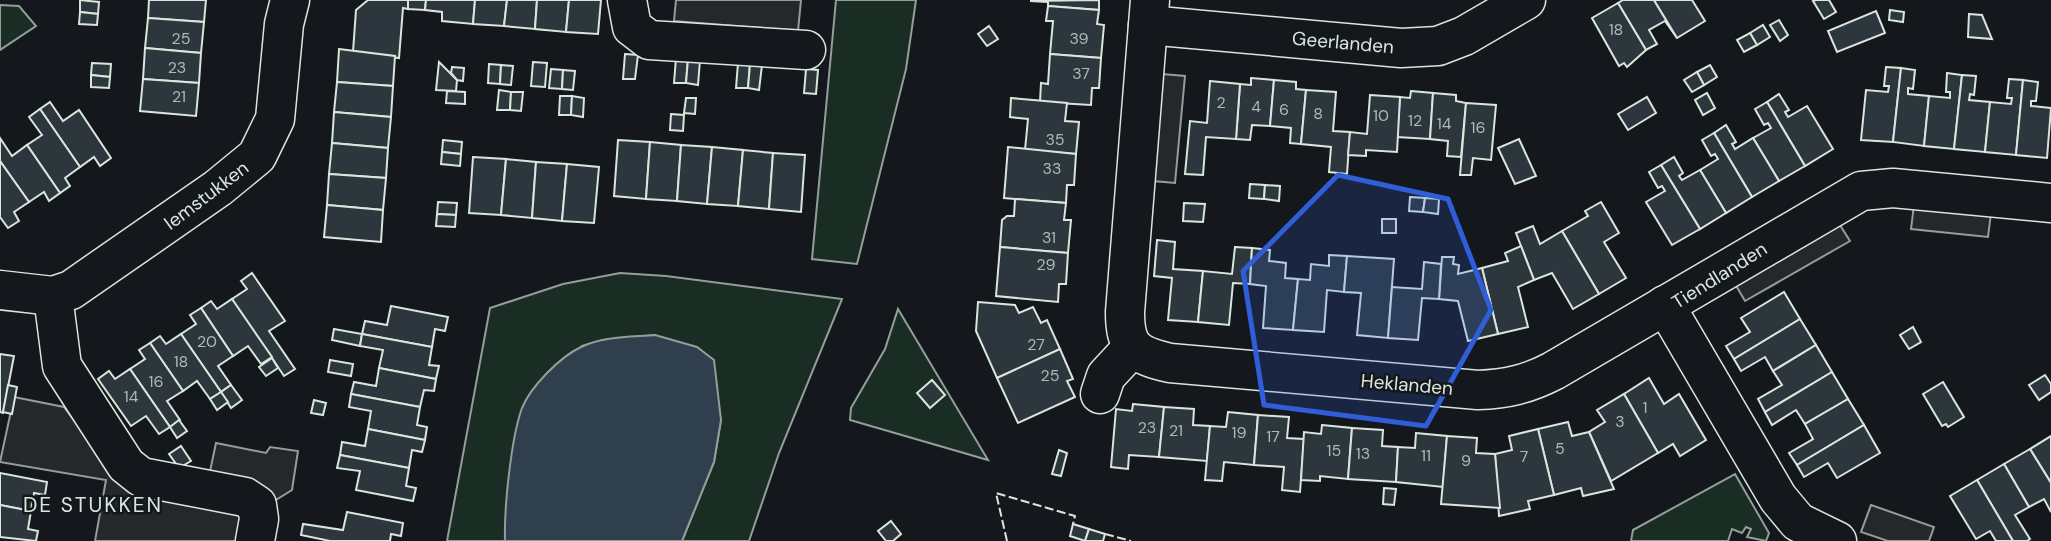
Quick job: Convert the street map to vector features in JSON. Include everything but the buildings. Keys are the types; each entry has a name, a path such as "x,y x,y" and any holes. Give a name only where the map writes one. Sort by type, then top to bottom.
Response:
{"street":[{"name":"Iemstukken","path":"53,296 87,279 218,188 257,156 275,119 284,24 290,0"},
{"path":"627,0 632,27 649,40 806,50"},
{"name":"Geerlanden","path":"1149,13 1401,48 1438,47 1464,36 1527,0"},
{"path":"1100,394 1106,376 1132,348 1125,330 1125,312 1149,13"},
{"name":"Tiendlanden","path":"1837,541 1791,531 1778,498 1665,305 1861,191 1893,188 2051,203"},
{"path":"0,290 53,296 62,366 126,465 141,477 245,497 257,505 259,519 255,541"},
{"name":"Heklanden","path":"1132,348 1147,358 1170,363 1478,390 1504,389 1527,384 1553,371 1665,305"}],"highlighted area":[{"path":"1338,175 1448,199 1491,310 1426,426 1264,405 1243,271"}],"green space":[{"path":"836,0 916,0 906,69 857,264 812,259"},
{"path":"0,5 19,6 36,26 0,50"},
{"path":"620,273 666,276 842,299 779,453 749,541 682,541 714,462 721,420 655,335 603,340 582,346 523,407 508,484 505,541 447,541 490,308 563,284"},
{"path":"898,309 988,460 850,420 851,408 885,349"},
{"path":"1735,474 1769,533 1766,541 1747,537 1751,529 1746,527 1742,533 1732,529 1728,541 1631,541 1633,530"}],"shaded area":[{"path":"676,0 801,0 798,31 674,21"},
{"path":"1162,74 1185,76 1175,183 1153,181"},
{"path":"1914,205 1991,213 1988,237 1911,229"},
{"path":"1838,222 1850,241 1745,301 1734,282"},
{"path":"14,397 64,407 101,456 209,476 216,443 266,453 270,447 298,451 292,490 242,521 238,541 95,541 106,480 0,462"},
{"path":"1871,505 1934,527 1929,541 1888,541 1861,532"}],"water":[{"path":"655,335 697,347 714,360 721,420 714,462 682,541 505,541 512,455 518,421 526,399 555,365 581,347 608,339"}],"fence":[{"path":"1007,541 996,493 1075,516 1073,524"},
{"path":"1105,534 1131,541"}],"district":[{"name":"DE STUKKEN","path":"93,505"}]}
